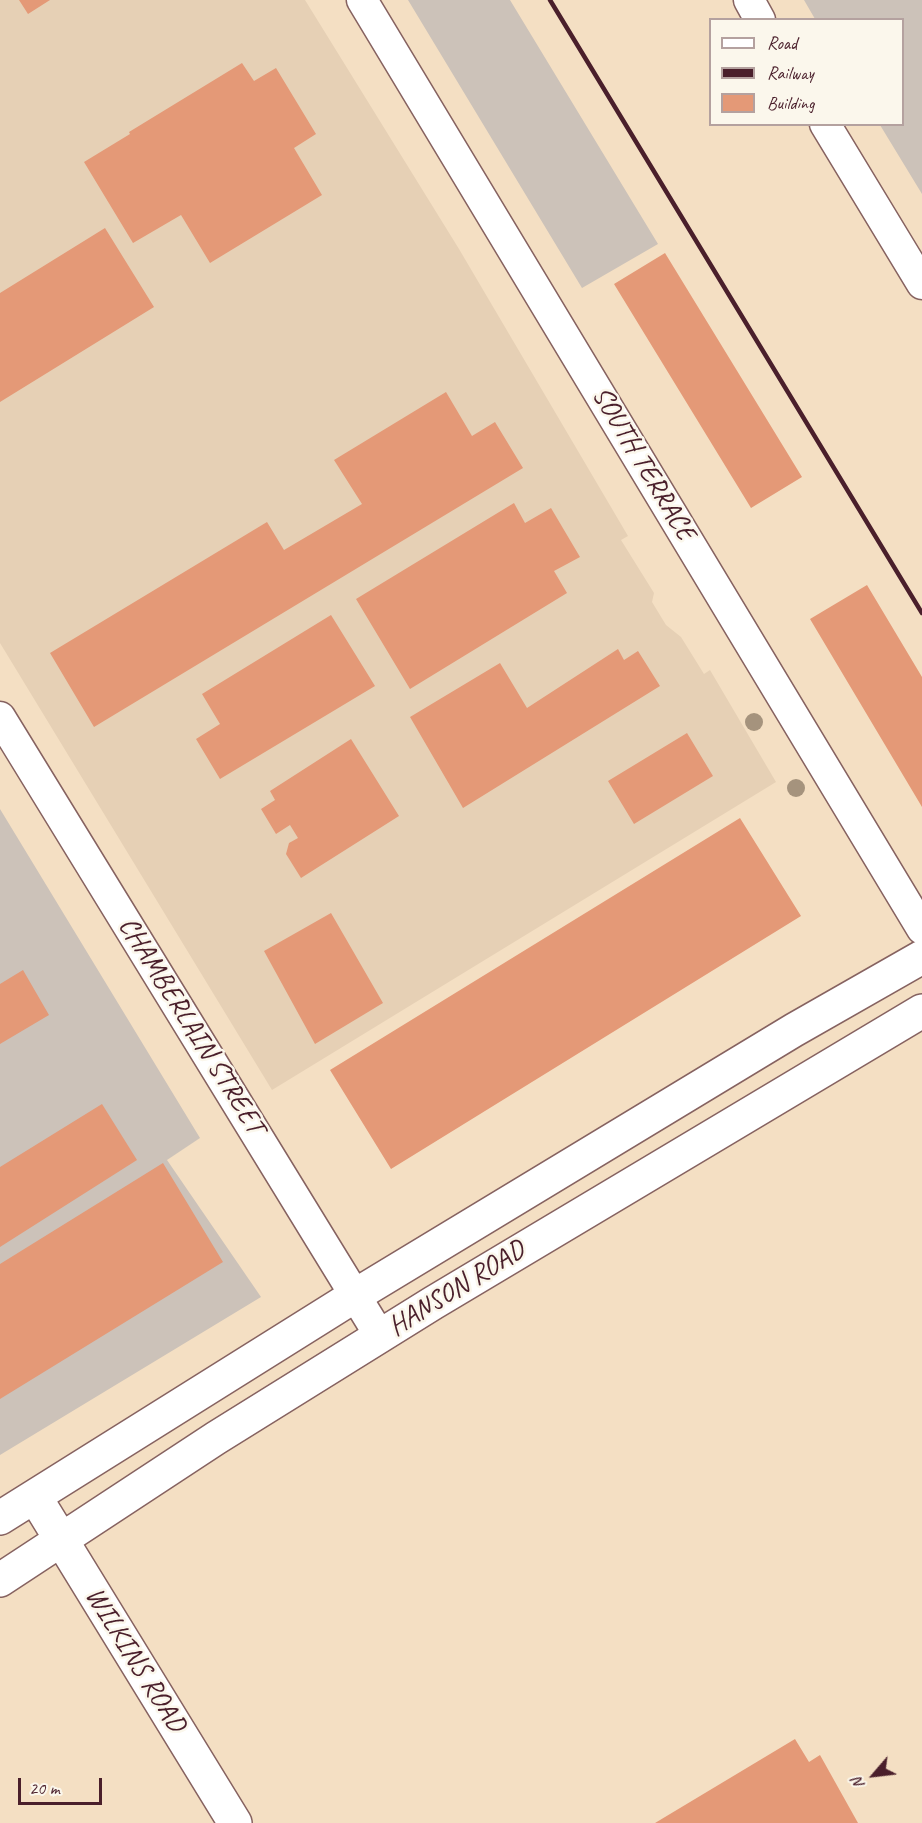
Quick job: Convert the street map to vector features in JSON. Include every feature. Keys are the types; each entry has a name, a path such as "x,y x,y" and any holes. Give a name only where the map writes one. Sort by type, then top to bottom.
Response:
{"main road":[{"name":"HANSON ROAD","path":"0,1518 356,1295 794,1030 922,957"},
{"path":"909,1018 922,990"},
{"name":"HANSON ROAD","path":"0,1580 216,1438 380,1336 909,1018"},
{"name":"WILKINS ROAD","path":"35,1497 235,1823"}],"street":[{"name":"SOUTH TERRACE","path":"362,0 922,929"},
{"path":"748,0 759,18"},
{"path":"826,126 922,284"},
{"name":"CHAMBERLAIN STREET","path":"0,717 380,1336"}],"shaded area":[{"path":"0,0 305,0 459,249 628,536 621,540 654,593 652,602 666,625 681,637 704,674 710,670 776,782 272,1090 0,643"},
{"path":"408,0 510,0 658,244 582,288"},
{"path":"804,0 922,0 922,194 881,126 904,126 904,18 814,18"},
{"path":"0,809 200,1138 167,1160 261,1297 0,1455"}],"building":[{"path":"19,0 50,0 28,14"},
{"path":"242,63 254,81 276,68 316,134 294,148 322,195 210,263 181,215 133,243 84,162"},
{"path":"105,228 154,307 0,402 0,293"},
{"path":"665,253 802,477 751,508 614,284"},
{"path":"446,392 472,436 495,422 523,468 94,727 50,653 267,522 284,550 362,504 334,460"},
{"path":"514,503 525,523 551,508 580,557 554,571 567,593 410,689 356,599"},
{"path":"867,585 922,677 922,807 810,619"},
{"path":"331,615 375,686 220,779 196,739 220,724 202,694"},
{"path":"618,649 624,660 638,651 660,686 463,808 410,717 500,663 527,708"},
{"path":"687,733 713,776 634,824 608,781"},
{"path":"351,739 399,816 301,878 286,854 289,843 298,838 290,825 276,834 261,809 275,800 270,791"},
{"path":"740,818 801,916 391,1169 330,1070"},
{"path":"331,913 383,1003 315,1044 264,951"},
{"path":"23,970 49,1015 0,1044 0,984"},
{"path":"102,1104 137,1160 0,1247 0,1167"},
{"path":"163,1163 223,1262 0,1399 0,1264"},
{"path":"795,1739 809,1762 820,1755 858,1823 655,1823"}],"railway":[{"path":"550,0 922,613"}]}
